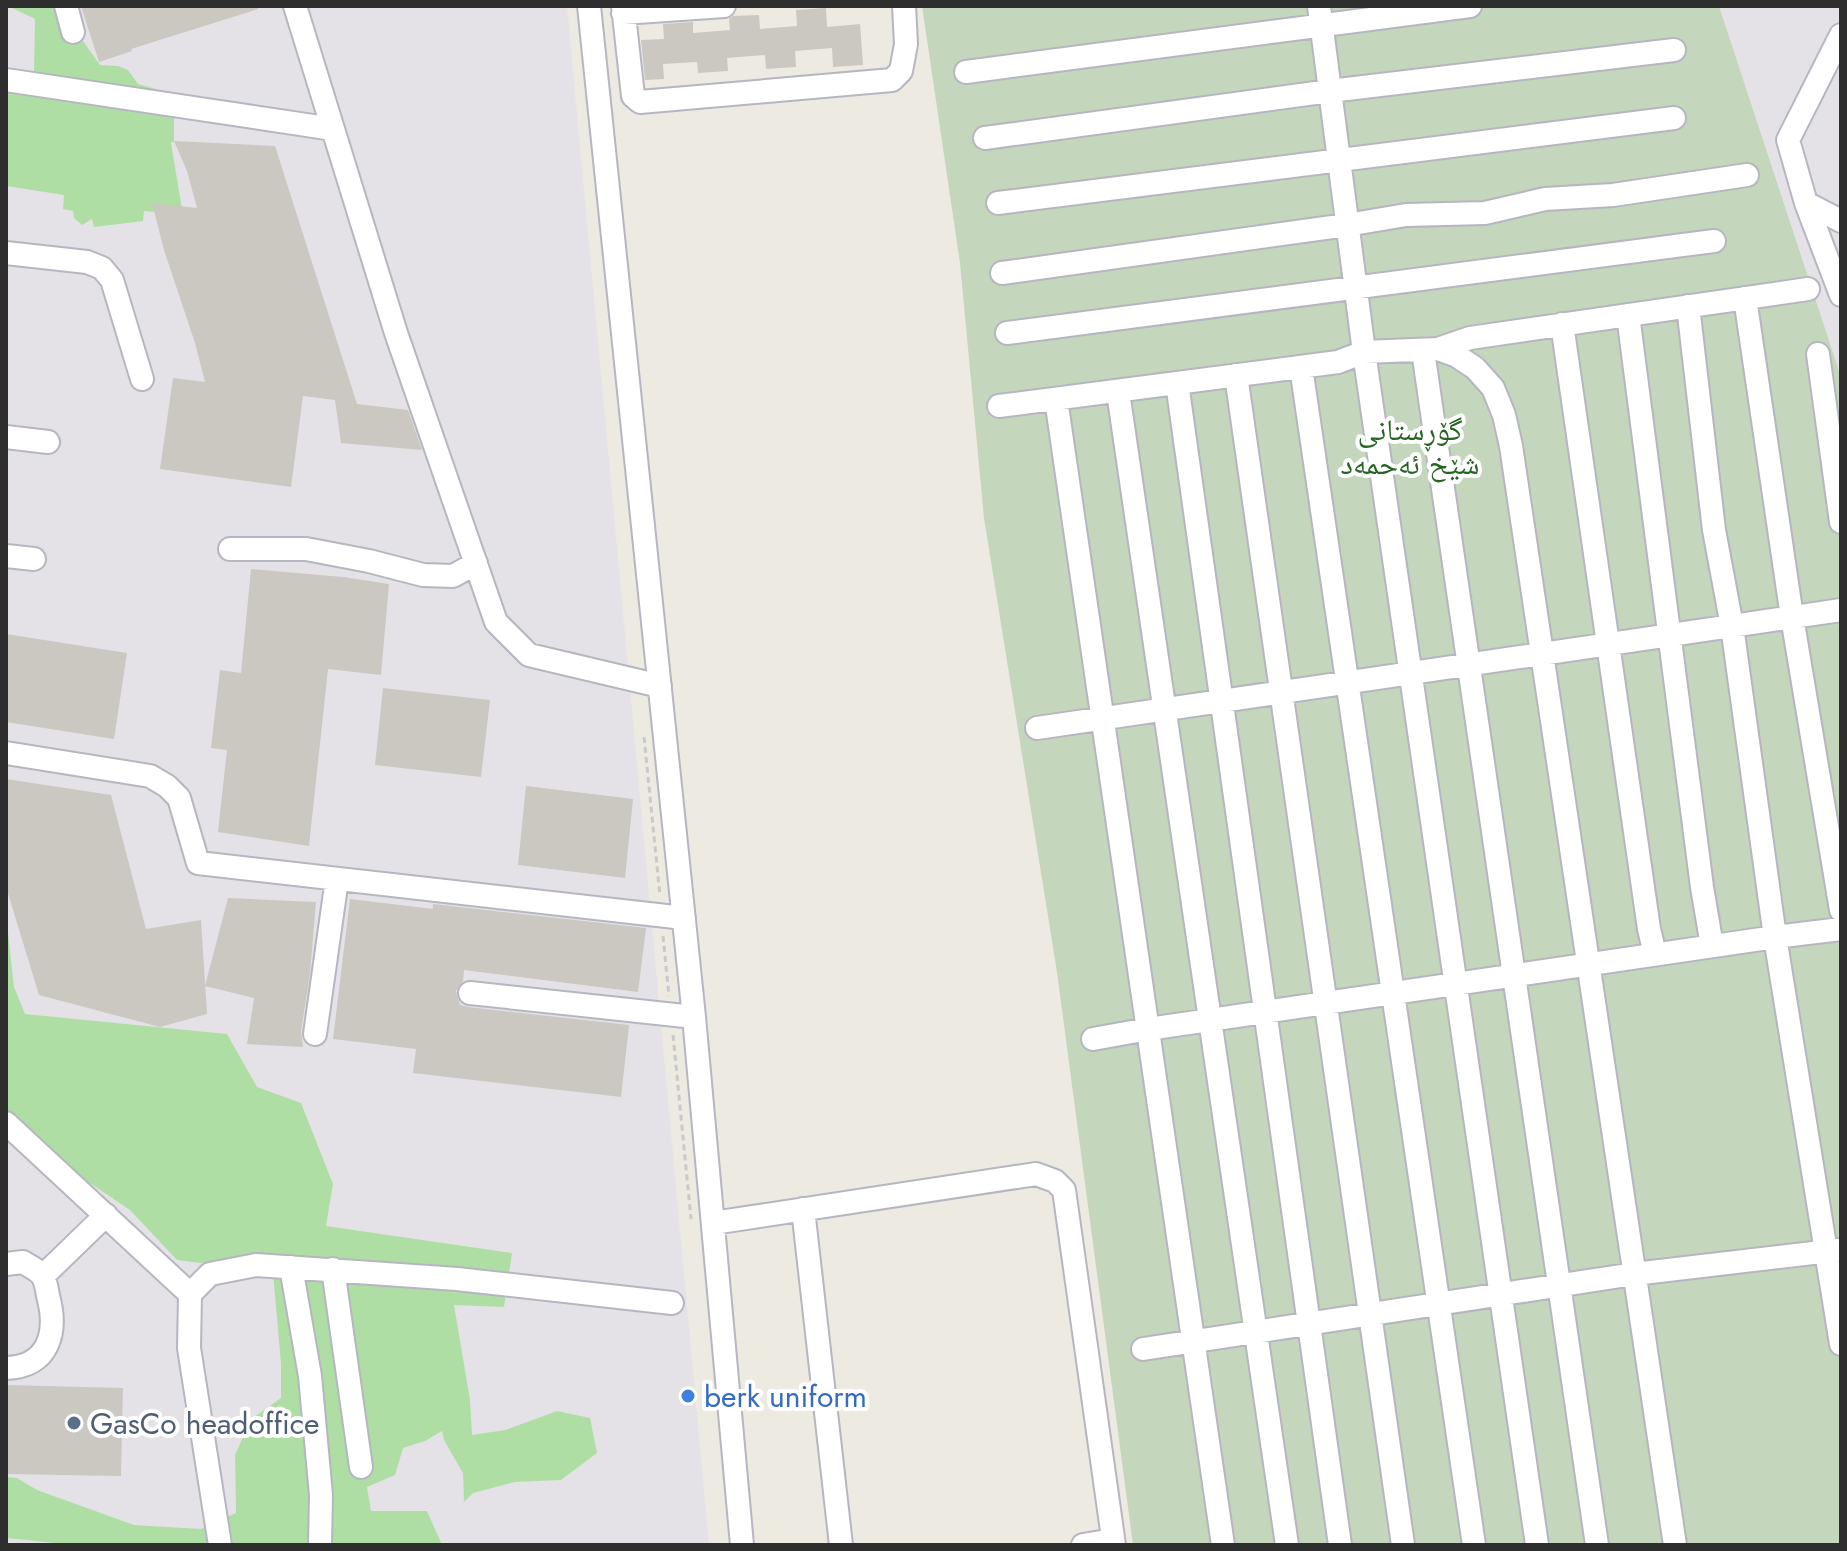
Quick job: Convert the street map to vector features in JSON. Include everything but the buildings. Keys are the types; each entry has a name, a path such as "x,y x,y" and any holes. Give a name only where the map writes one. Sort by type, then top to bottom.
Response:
{"street":[{"path":"66,6 73,32"},
{"path":"295,6 396,333 496,622 529,655 660,686"},
{"path":"589,6 694,1017 742,1545"},
{"path":"724,6 623,9 633,96 640,102 892,80 901,71 904,57 904,6"},
{"path":"966,72 1320,16 1470,6"},
{"path":"1320,16 1364,352 1537,1545"},
{"path":"1841,35 1788,140 1806,203 1841,295"},
{"path":"985,138 1330,91 1674,50"},
{"path":"6,80 333,129"},
{"path":"998,203 1674,118"},
{"path":"1002,273 1406,215 1485,213 1545,199 1613,195 1747,175"},
{"path":"1806,203 1841,221"},
{"path":"1007,333 1714,241"},
{"path":"6,253 87,262 102,268 112,280 142,379"},
{"path":"1430,350 1470,338 1808,289"},
{"path":"1745,298 1792,617 1841,910"},
{"path":"1688,306 1714,530 1732,626 1775,937 1834,1250 1841,1344"},
{"path":"1628,315 1712,946"},
{"path":"1562,324 1655,954"},
{"path":"1430,350 1469,664 1597,1545"},
{"path":"999,406 1338,362 1364,352 1430,350 1457,356 1475,368 1493,388 1504,415 1511,446 1675,1545"},
{"path":"1818,354 1841,522"},
{"path":"1301,367 1474,1545"},
{"path":"1236,375 1403,1545"},
{"path":"1177,383 1340,1545"},
{"path":"1118,392 1287,1545"},
{"path":"1056,399 1223,1545"},
{"path":"6,437 48,442"},
{"path":"230,549 306,549 423,575 453,576 476,563"},
{"path":"6,556 34,559"},
{"path":"1037,728 1841,610"},
{"path":"6,753 150,776 179,798 198,863 684,918"},
{"path":"315,1034 337,879"},
{"path":"1093,1039 1841,929"},
{"path":"470,993 694,1017"},
{"path":"6,1123 190,1294"},
{"path":"713,1223 1036,1174 1055,1181 1064,1190 1114,1543 1083,1545"},
{"path":"803,1209 841,1545"},
{"path":"43,1276 106,1215"},
{"path":"1143,1349 1634,1274 1834,1250"},
{"path":"6,1264 23,1262 43,1276 52,1308 51,1339 41,1356 22,1368 6,1368"},
{"path":"220,1545 189,1348 190,1294 210,1274 256,1265 333,1269 457,1279 672,1303"},
{"path":"291,1267 311,1391 321,1495 320,1545"},
{"path":"333,1269 361,1467"}],"shaded area":[{"path":"6,6 567,6 709,1545 43,1545 6,1542"},
{"path":"1719,6 1841,6 1841,377 1736,57"}],"green space":[{"path":"12,6 52,6 61,9 71,42 83,41 100,65 118,66 128,70 138,84 178,95 174,141 171,143 183,215 144,211 143,221 94,227 92,219 82,225 74,218 73,211 63,209 64,195 6,186 6,72 34,76 35,19"},
{"name":"گۆڕستانی شێخ ئەحمەد","path":"922,6 1719,6 1841,377 1841,1545 1133,1545 1057,972 984,518 960,263"},
{"path":"6,914 14,987 25,1014 227,1034 257,1087 301,1103 333,1184 326,1226 512,1253 504,1307 454,1305 470,1400 472,1435 505,1430 557,1411 590,1418 597,1453 561,1480 515,1482 473,1493 464,1502 463,1473 442,1431 403,1448 395,1475 367,1487 371,1511 427,1511 442,1545 75,1545 6,1538 6,1477 17,1478 37,1490 134,1525 201,1529 236,1513 235,1455 251,1419 281,1398 281,1364 273,1272 177,1260 130,1210 60,1163 6,1113"}],"place":[{"name":"berk uniform","path":"688,1396"},
{"name":"GasCo headoffice","path":"74,1423"}]}
